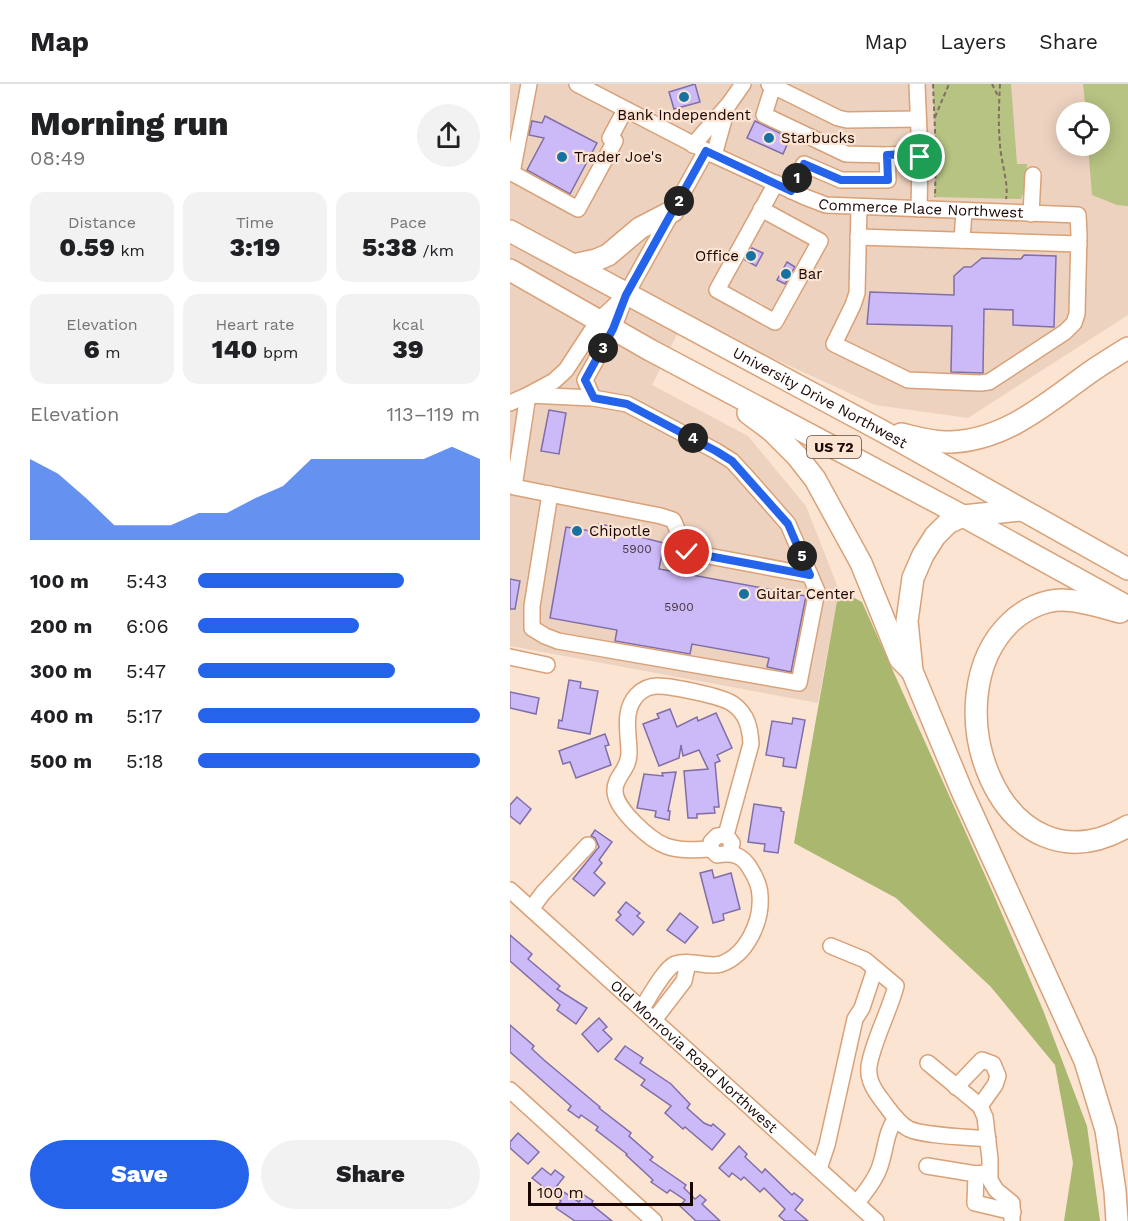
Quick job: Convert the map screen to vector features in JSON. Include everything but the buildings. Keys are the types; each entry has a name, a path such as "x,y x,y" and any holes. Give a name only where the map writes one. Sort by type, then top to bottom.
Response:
{"highway":[{"path":"573,265 608,255 640,228 673,211"},
{"name":"University Drive Northwest","path":"510,231 882,431 1128,569"},
{"name":"US 72","path":"510,270 705,379 963,516 1128,607"},
{"path":"882,431 926,441 950,442 970,441 992,435 1038,410 1092,370 1128,348"},
{"path":"705,379 772,431 797,456 815,479 861,563 900,659 912,671"},
{"path":"1021,510 963,516 948,523 935,536 923,555 914,578 907,621 912,671 961,789 1085,1061 1106,1130 1117,1221"},
{"path":"1128,614 1083,602 1060,600 1038,605 1019,615 994,642 983,664 976,708 980,744 988,775 1006,807 1022,823 1039,835 1071,842 1091,841 1115,834 1128,826"}],"street":[{"path":"529,84 512,173 578,209 615,141 610,138 625,110"},
{"name":"Commerce Place Northwest","path":"578,84 596,88 625,110 704,150 791,191 826,204 1078,215 1079,244"},
{"path":"510,403 554,381 606,325 626,295 742,84"},
{"path":"917,84 920,153 919,209"},
{"path":"918,118 848,120 838,118 771,85 764,115 846,154 920,153"},
{"path":"704,150 729,104"},
{"path":"791,191 804,164 841,180 888,180 887,155"},
{"path":"1031,214 1034,175"},
{"path":"761,209 820,241 775,322 717,290 761,209 776,183"},
{"path":"858,237 1079,244 1077,314 1074,323 1065,332 989,382 980,383 908,380 834,344 854,305 859,207"},
{"path":"962,240 964,211"},
{"path":"594,398 585,380 606,325"},
{"path":"566,370 563,383 564,392 570,398"},
{"path":"528,395 594,398 627,404 732,461 788,524 817,591 799,683 558,640 532,627 532,606 550,494"},
{"path":"528,395 514,487 673,520 678,529 679,542 687,552 810,575"},
{"path":"510,657 547,665"},
{"path":"711,849 690,850 664,846 639,828 620,806 614,792 616,781 629,763 628,713 634,698 644,689 657,686 722,698 733,704 743,714 750,728 751,744 726,836"},
{"path":"642,1008 666,972 674,965 688,963 719,965 731,959 753,933 760,907 757,880 749,866 730,852 717,855 711,849 711,842 717,836 726,836 732,843 730,852"},
{"path":"531,909 588,845"},
{"name":"Old Monrovia Road Northwest","path":"510,890 876,1221"},
{"path":"831,946 865,960 896,986 891,1006 870,1061 868,1074 872,1086 896,1118 910,1129 988,1139"},
{"path":"654,1020 684,981 688,963"},
{"path":"819,1168 827,1144 855,1019 862,1008 875,969"},
{"path":"956,1087 982,1060 993,1064 998,1076 995,1085 980,1106"},
{"path":"927,1166 982,1173 996,1190 1012,1203 1012,1216 975,1203 982,1173 990,1159 985,1116 980,1106 928,1063"},
{"path":"510,1090 654,1221"},
{"path":"857,1203 878,1172 889,1128 896,1118"}],"path":[{"path":"933,84 936,153 934,197 945,198"},
{"path":"934,120 949,84"},
{"path":"992,84 999,99"},
{"path":"997,199 1007,199 1000,146 1000,84"}],"shaded area":[{"path":"510,84 1128,84 1128,315 968,418 875,405 685,318 652,385 748,436 806,506 839,590 818,703 510,646"}],"green space":[{"path":"933,84 1011,84 1017,164 1027,164 1026,185 1021,199 934,197 936,169"},
{"path":"1083,84 1128,84 1128,206 1117,205 1092,195 1089,156 1110,156 1110,102 1085,102"},
{"path":"839,590 862,602 1043,1010 1087,1126 1100,1221 1064,1221 1073,1163 1055,1065 991,987 896,898 794,843"}],"place":[{"name":"Bank Independent","path":"684,97"},
{"name":"Starbucks","path":"769,138"},
{"name":"Trader Joe's","path":"562,157"},
{"name":"Office","path":"751,256"},
{"name":"Bar","path":"786,274"},
{"name":"Chipotle","path":"577,531"},
{"name":"Guitar Center","path":"744,594"}],"route":[{"path":"687,552 810,575 788,524 732,461 627,404 594,398 585,380 613,329 626,295 706,151 791,191 804,164 841,180 888,180 887,155 920,153 920,157"}]}
